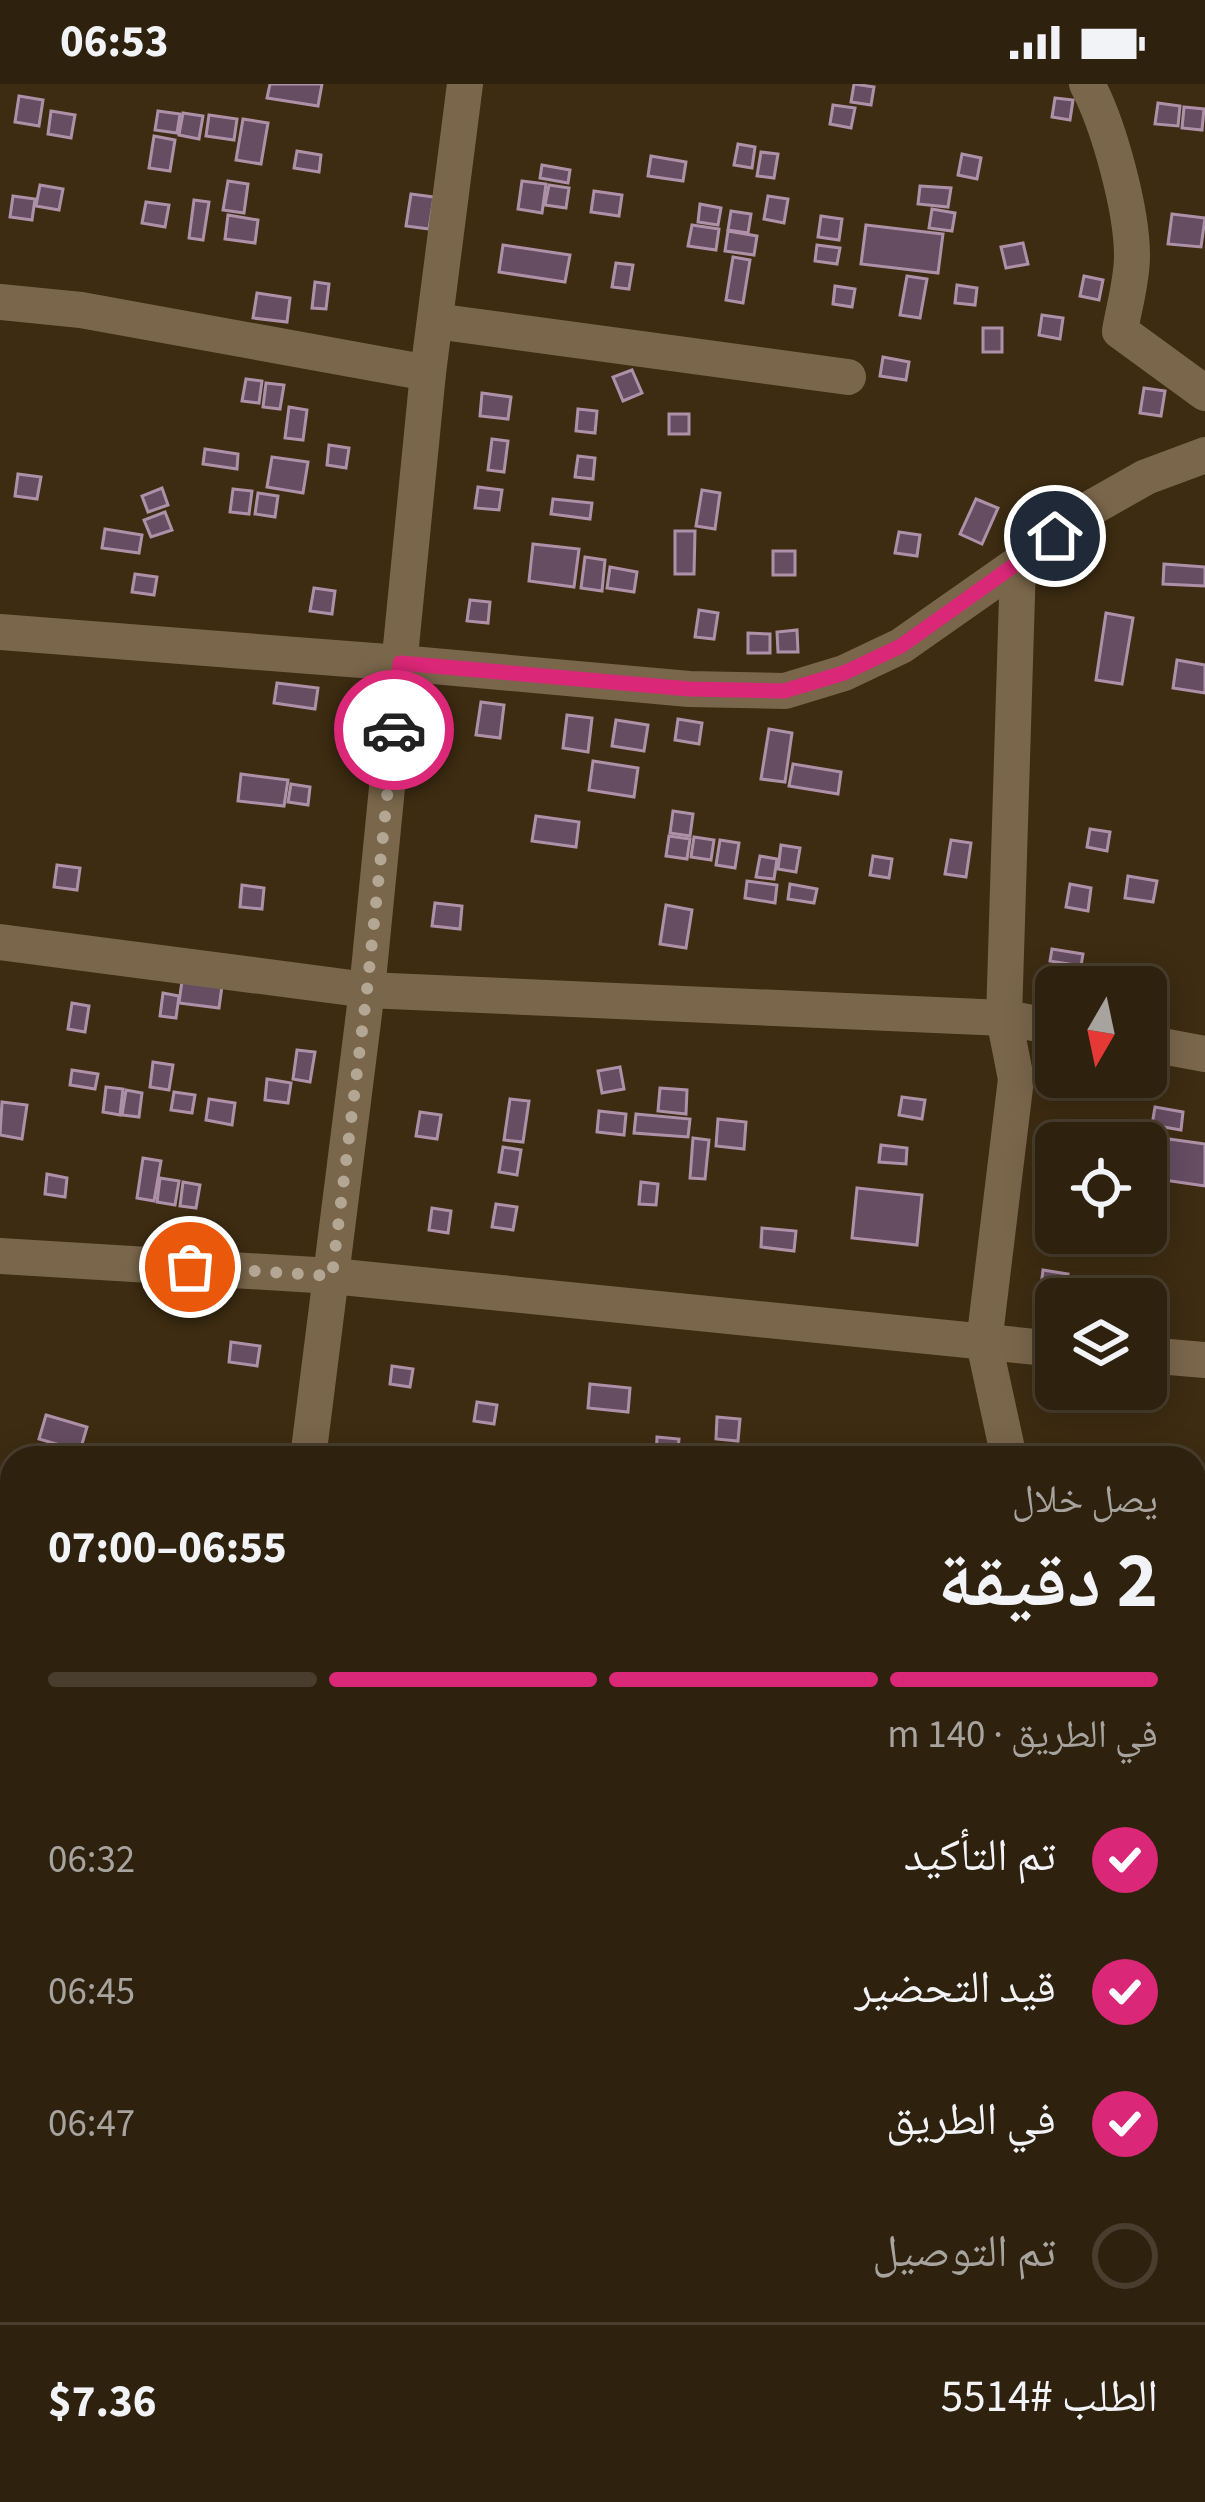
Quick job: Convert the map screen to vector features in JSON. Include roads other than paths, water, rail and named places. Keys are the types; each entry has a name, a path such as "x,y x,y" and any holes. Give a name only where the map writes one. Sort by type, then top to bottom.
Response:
{"street":[{"path":"310,1446 367,990 428,373 465,84"},
{"path":"1087,84 1109,136 1128,220 1132,256 1120,331 1205,393"},
{"path":"0,302 82,310 428,373"},
{"path":"435,321 848,377"},
{"path":"0,632 689,689 784,691 844,673 901,646 1093,507 1145,477 1205,454"},
{"path":"1006,1446 984,1343 1016,1079 1004,1018 1018,564"},
{"path":"0,942 367,990 1004,1018 1035,1024"},
{"path":"1167,1047 1205,1054"},
{"path":"0,1256 332,1276 1035,1347"},
{"path":"1167,1357 1205,1360"}]}
